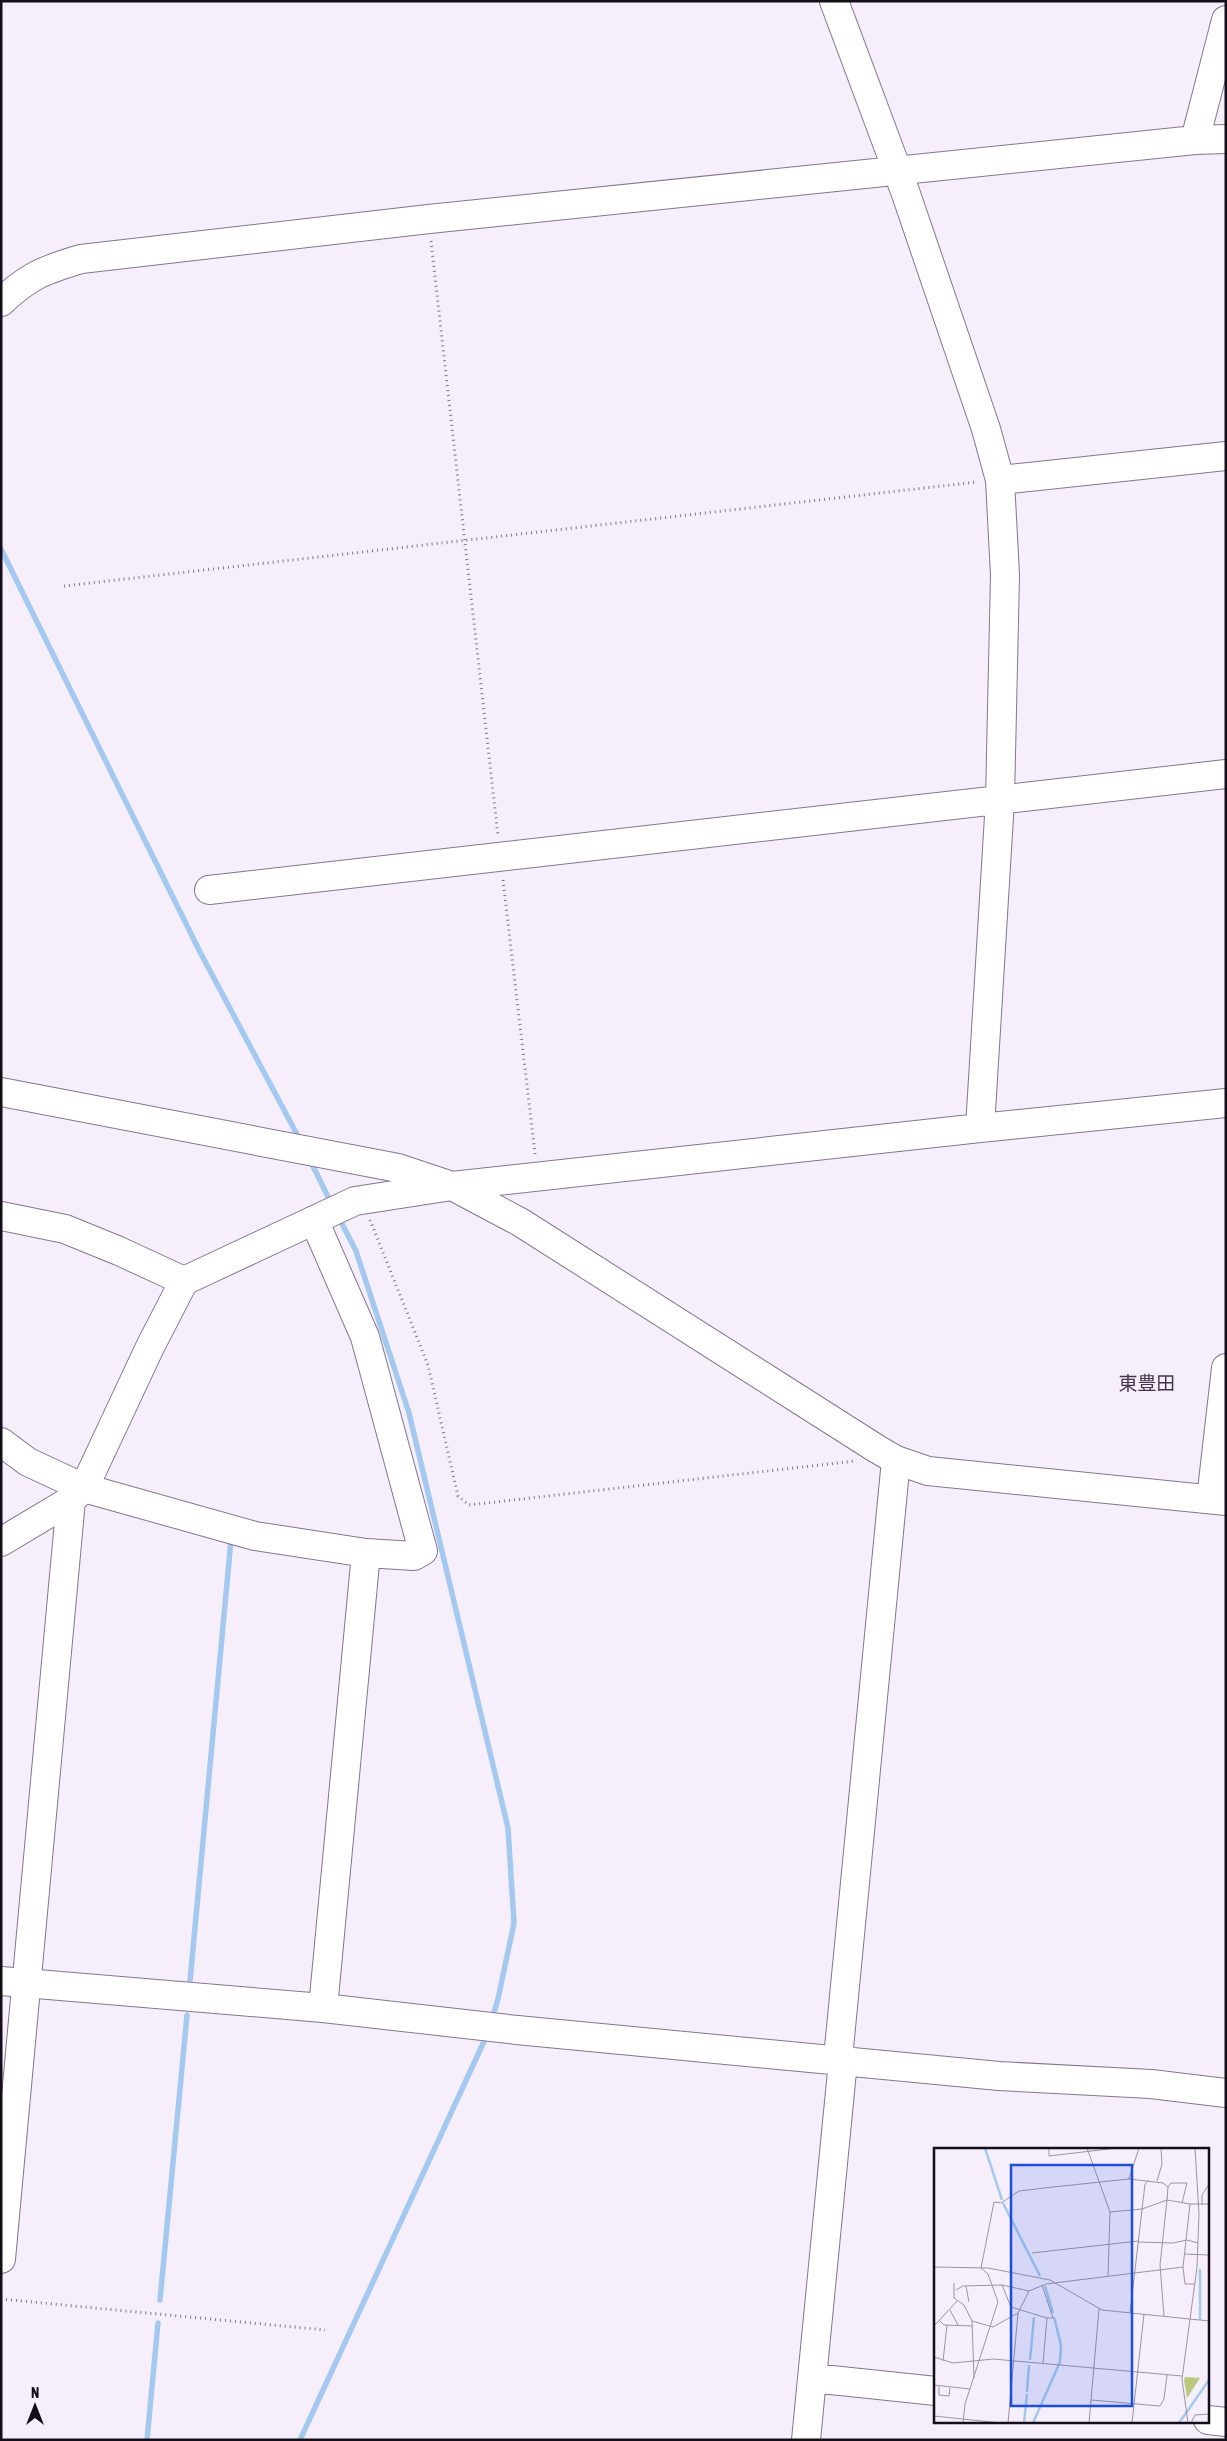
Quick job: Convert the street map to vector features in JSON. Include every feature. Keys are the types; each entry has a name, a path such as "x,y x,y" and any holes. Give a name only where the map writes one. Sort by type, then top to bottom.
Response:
{"street":[{"path":"834,1 897,172 986,429 1000,480 1006,574 1000,800 980,1128"},
{"path":"1195,140 1226,20"},
{"path":"1,302 18,286 43,270 81,259 429,219 1195,140 1226,139"},
{"path":"1000,480 1226,456"},
{"path":"209,890 500,855 1226,774"},
{"path":"1,1092 274,1146 398,1168 452,1186 520,1222 886,1454 928,1471 1218,1500 1226,1368"},
{"path":"1,2259 13,1982 78,1494 184,1281 358,1200 452,1186 1226,1103"},
{"path":"1,1216 65,1229 184,1281"},
{"path":"1,1442 78,1494 255,1536 366,1553 414,1556 423,1551 365,1337 314,1220"},
{"path":"806,2440 843,2061 839,2048 886,1454"},
{"path":"1,1542 78,1494"},
{"path":"323,2008 366,1553"},
{"path":"13,1982 323,2008 517,2030 999,2076 1151,2084 1226,2093"},
{"path":"812,2378 934,2391"},
{"path":"1210,2420 1226,2422"}],"path":[{"path":"429,219 537,1177"},
{"path":"64,586 1000,480"},
{"path":"358,1200 428,1365 458,1496 469,1505 860,1461 886,1454"},
{"path":"1,2299 325,2330"}],"waterway":[{"path":"1,549 200,952 300,1140"},
{"path":"310,1160 331,1203"},
{"path":"338,1216 356,1251 409,1413 508,1828 514,1923 492,2019"},
{"path":"190,1981 231,1540"},
{"path":"160,2300 187,2015"},
{"path":"300,2440 487,2035"},
{"path":"147,2440 158,2323"}],"district":[{"name":"東豊田","path":"1147,1383"}]}
